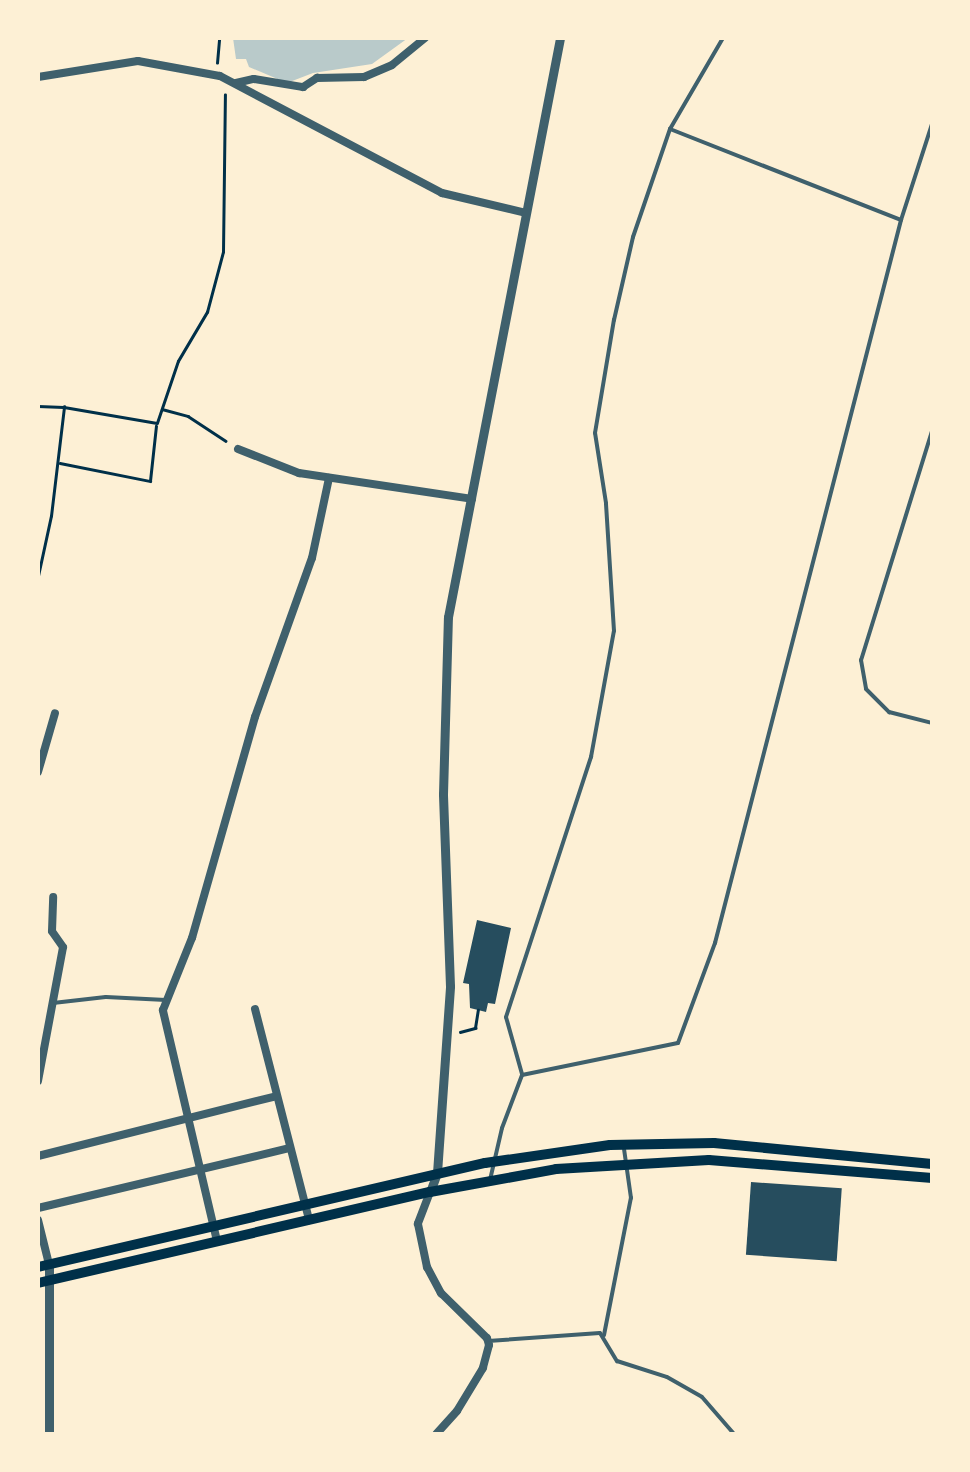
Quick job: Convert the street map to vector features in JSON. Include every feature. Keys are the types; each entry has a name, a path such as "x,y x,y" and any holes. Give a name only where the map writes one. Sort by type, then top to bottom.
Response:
{"main road":[{"path":"43,1265 493,1162 622,1144 714,1142 932,1164"},
{"path":"43,1281 430,1192 628,1162 755,1162 932,1178"}],"street":[{"path":"236,83 254,79 303,87 318,78 364,77 392,66 425,38"},
{"path":"436,1434 457,1411 483,1368 488,1341 441,1293 427,1267 418,1224 437,1174 448,1035 442,794 447,636 560,38"},
{"path":"38,77 138,61 220,77 442,193 526,213"},
{"path":"238,448 299,473 472,499"},
{"path":"218,1241 164,1013 192,938 256,718 312,558 329,478"},
{"path":"38,772 55,713"},
{"path":"38,1081 63,944 52,931 53,897"},
{"path":"255,1009 309,1220"},
{"path":"38,1156 276,1096"},
{"path":"38,1208 290,1148"},
{"path":"38,1220 50,1434"}],"lane":[{"path":"490,1180 522,1075 506,1017 591,758 614,631 606,503 594,434 633,237 670,129 723,38"},
{"path":"522,1075 678,1044 715,943 901,220 932,124"},
{"path":"670,129 901,220"},
{"path":"932,431 861,660 866,689 890,712 932,723"},
{"path":"53,1003 106,996 166,1000"},
{"path":"622,1144 628,1162 630,1198 604,1336 617,1361 667,1377 702,1397 734,1434"},
{"path":"488,1341 586,1331 604,1336"}],"path":[{"path":"58,463 150,481 161,408 178,361 212,300 223,252 219,38"},
{"path":"38,406 157,423"},
{"path":"38,576 64,407"},
{"path":"161,408 188,416 238,448"},
{"path":"448,1035 475,1028 478,1010"}],"shaded area":[{"path":"233,38 408,38 372,64 313,73 287,83 249,67 246,59 236,59"}],"building":[{"path":"477,920 511,928 495,1004 488,1003 486,1012 470,1008 469,984 463,983"},
{"path":"751,1182 842,1188 837,1261 746,1255"}]}
